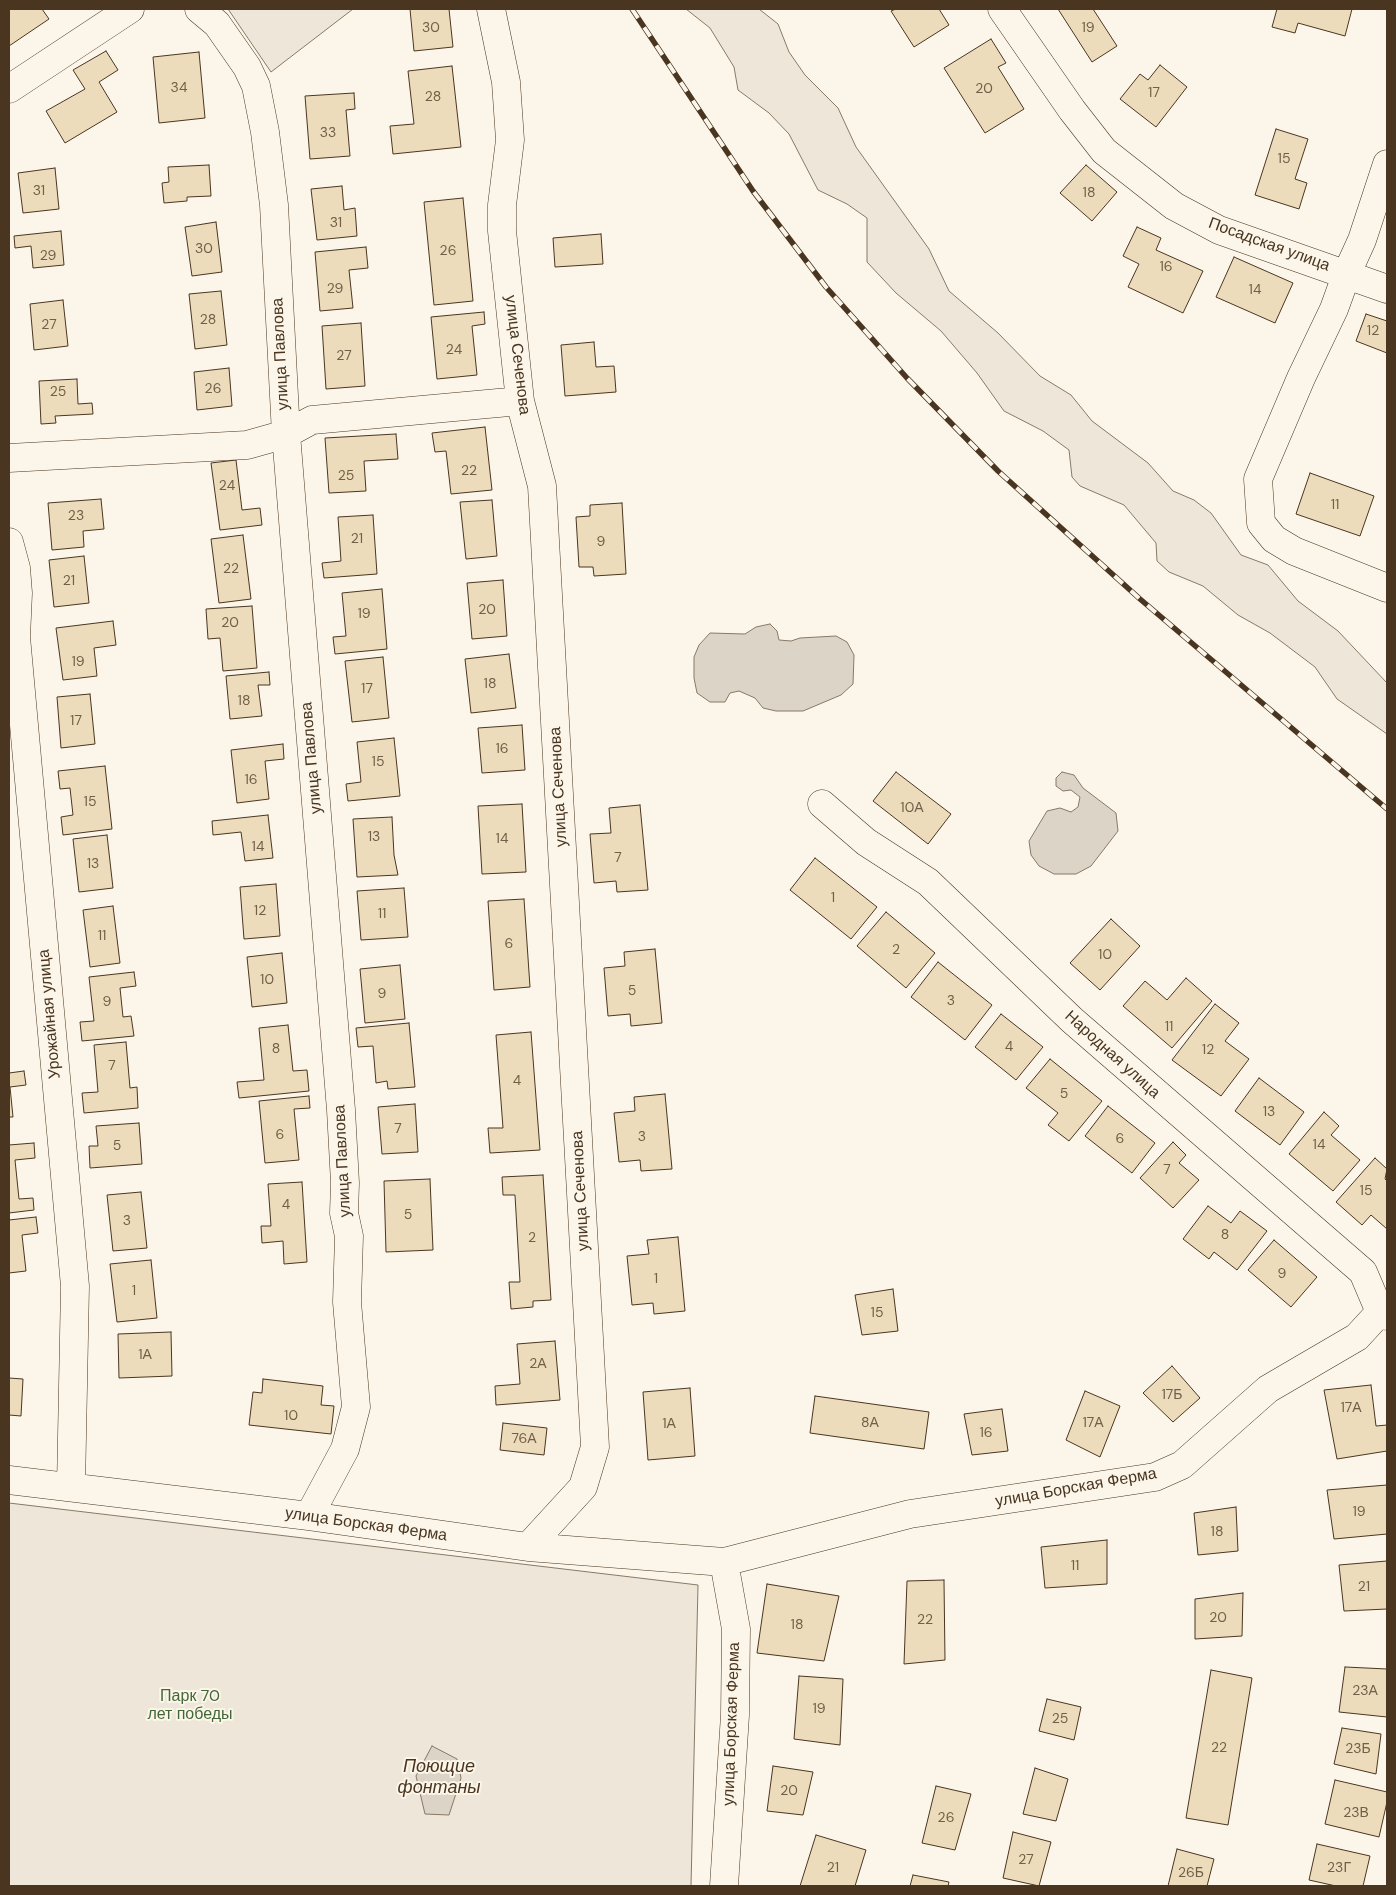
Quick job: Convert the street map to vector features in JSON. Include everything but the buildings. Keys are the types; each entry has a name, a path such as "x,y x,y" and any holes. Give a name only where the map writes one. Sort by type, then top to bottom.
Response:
{"street":[{"path":"9,89 130,9"},
{"name":"улица Павлова","path":"198,9 216,24 247,68 256,86 265,132 274,205 286,434 341,1110 344,1213 349,1236 347,1302 356,1407 345,1449 309,1516"},
{"name":"улица Сеченова","path":"491,9 506,82 510,140 502,205 502,231 520,401 542,486 595,1447 583,1487 528,1547"},
{"name":"Посадская улица","path":"1002,9 1104,151 1174,206 1219,230 1278,252 1347,272 1387,288"},
{"path":"1387,164 1362,240 1347,272 1334,309 1301,378 1258,479 1261,523 1274,539 1294,551 1387,588"},
{"path":"9,458 247,445 286,434 312,420 520,401"},
{"name":"Урожайная улица","path":"9,542 16,568 18,593 16,637 75,1286 72,1487"},
{"name":"Народная улица","path":"822,804 866,842 928,882 1072,1020 1363,1272 1384,1314"},
{"name":"улица Борская Ферма","path":"9,1480 309,1516 528,1547 724,1562 910,1514 1155,1477 1182,1465 1268,1389 1357,1337 1384,1314"},
{"name":"улица Борская Ферма","path":"724,1562 736,1629 735,1716 724,1886"}],"green space":[{"path":"228,9 353,9 271,72"},
{"path":"686,9 759,9 778,24 789,52 805,75 838,108 856,147 929,249 949,291 998,333 1040,376 1071,395 1092,421 1148,463 1173,491 1194,500 1211,513 1241,555 1268,565 1298,601 1338,631 1387,683 1387,734 1337,699 1315,667 1270,633 1238,615 1203,586 1169,572 1157,561 1156,543 1124,505 1080,486 1072,477 1069,450 1043,431 1004,411 977,373 941,331 896,293 867,262 867,218 847,204 818,190 789,134 769,113 738,90 734,67 710,28"},
{"name":"Парк 70 лет победы","path":"9,1503 698,1585 691,1886 9,1886"}],"water":[{"path":"770,624 777,631 779,640 791,641 800,638 836,636 847,642 854,655 853,684 841,695 803,711 776,711 763,708 755,698 739,691 730,693 725,702 710,702 697,693 694,678 694,657 699,645 710,633 745,634 756,627"},
{"path":"1062,772 1074,775 1083,788 1116,813 1118,831 1091,866 1076,874 1054,874 1039,866 1031,855 1029,841 1047,811 1060,808 1071,812 1078,807 1080,797 1071,790 1063,791 1056,786 1056,778"},
{"name":"Поющие фонтаны","path":"432,1746 457,1759 461,1778 449,1815 425,1814 416,1776"}],"railway":[{"path":"632,9 753,191 826,287 907,378 998,471 1140,599 1387,809"}]}
